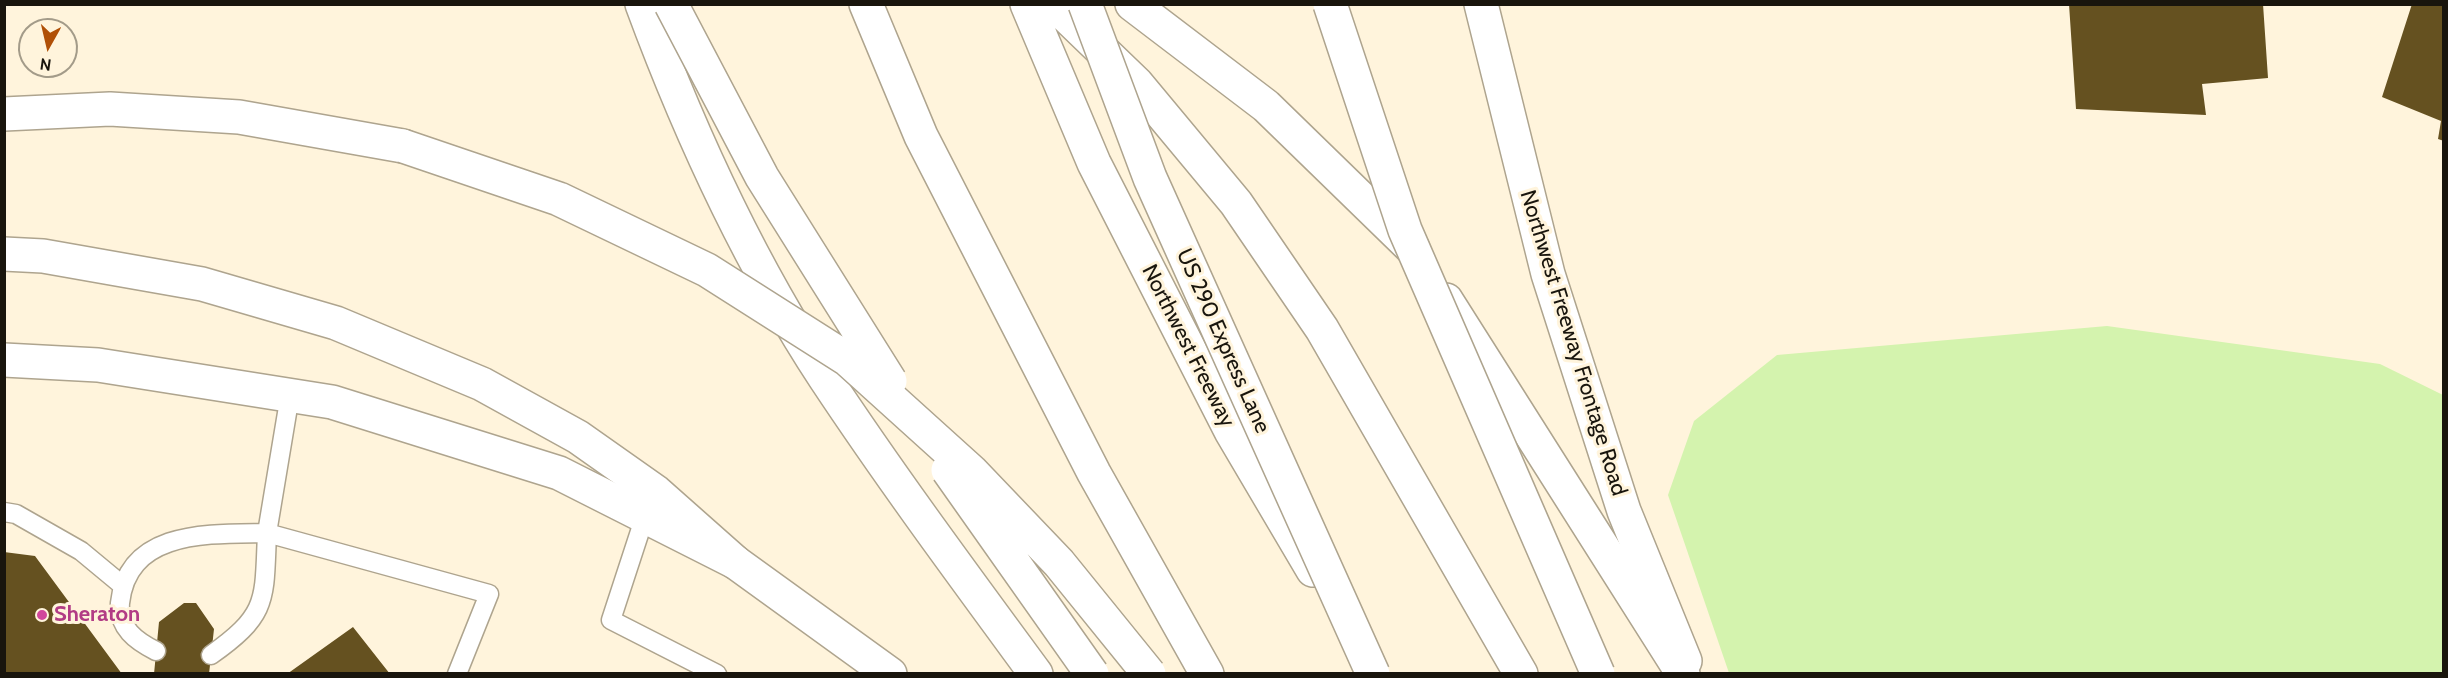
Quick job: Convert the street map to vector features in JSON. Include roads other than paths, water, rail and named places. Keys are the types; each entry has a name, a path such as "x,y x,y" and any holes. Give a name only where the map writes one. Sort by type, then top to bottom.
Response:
{"main road":[{"path":"642,4 668,76 740,230 825,377 1036,674"},
{"path":"671,4 762,177 848,316 943,462 1092,674"},
{"path":"866,4 921,136 1094,473 1207,674"},
{"name":"Northwest Freeway","path":"1027,4 1094,163 1232,431 1374,674"},
{"path":"1054,4 1137,84 1236,203 1322,329 1521,674"},
{"name":"US 290 Express Lane","path":"1085,4 1150,178 1374,674"},
{"path":"1132,4 1266,106 1409,242 1683,674"},
{"path":"1330,4 1406,230 1598,674"},
{"name":"Northwest Freeway Frontage Road","path":"1481,4 1548,274 1624,511 1690,674"},
{"path":"4,114 110,109 239,117 403,146 559,199 706,270 847,359 971,471 1059,563 1149,674"},
{"path":"4,254 44,256 202,284 336,323 482,384 578,437 656,492 735,562 886,672"},
{"path":"4,360 98,365 332,402 559,473 735,562"}],"lane":[{"path":"211,655 238,636 256,614 264,590 267,533 290,395"},
{"path":"4,512 16,514 81,551 122,585"},
{"path":"645,516 611,620 717,674"},
{"path":"156,651 137,641 125,628 120,612 122,585 138,560 156,547 175,539 220,534 267,533 489,594 457,674"}],"place":[{"name":"Sheraton","path":"42,615"}]}
